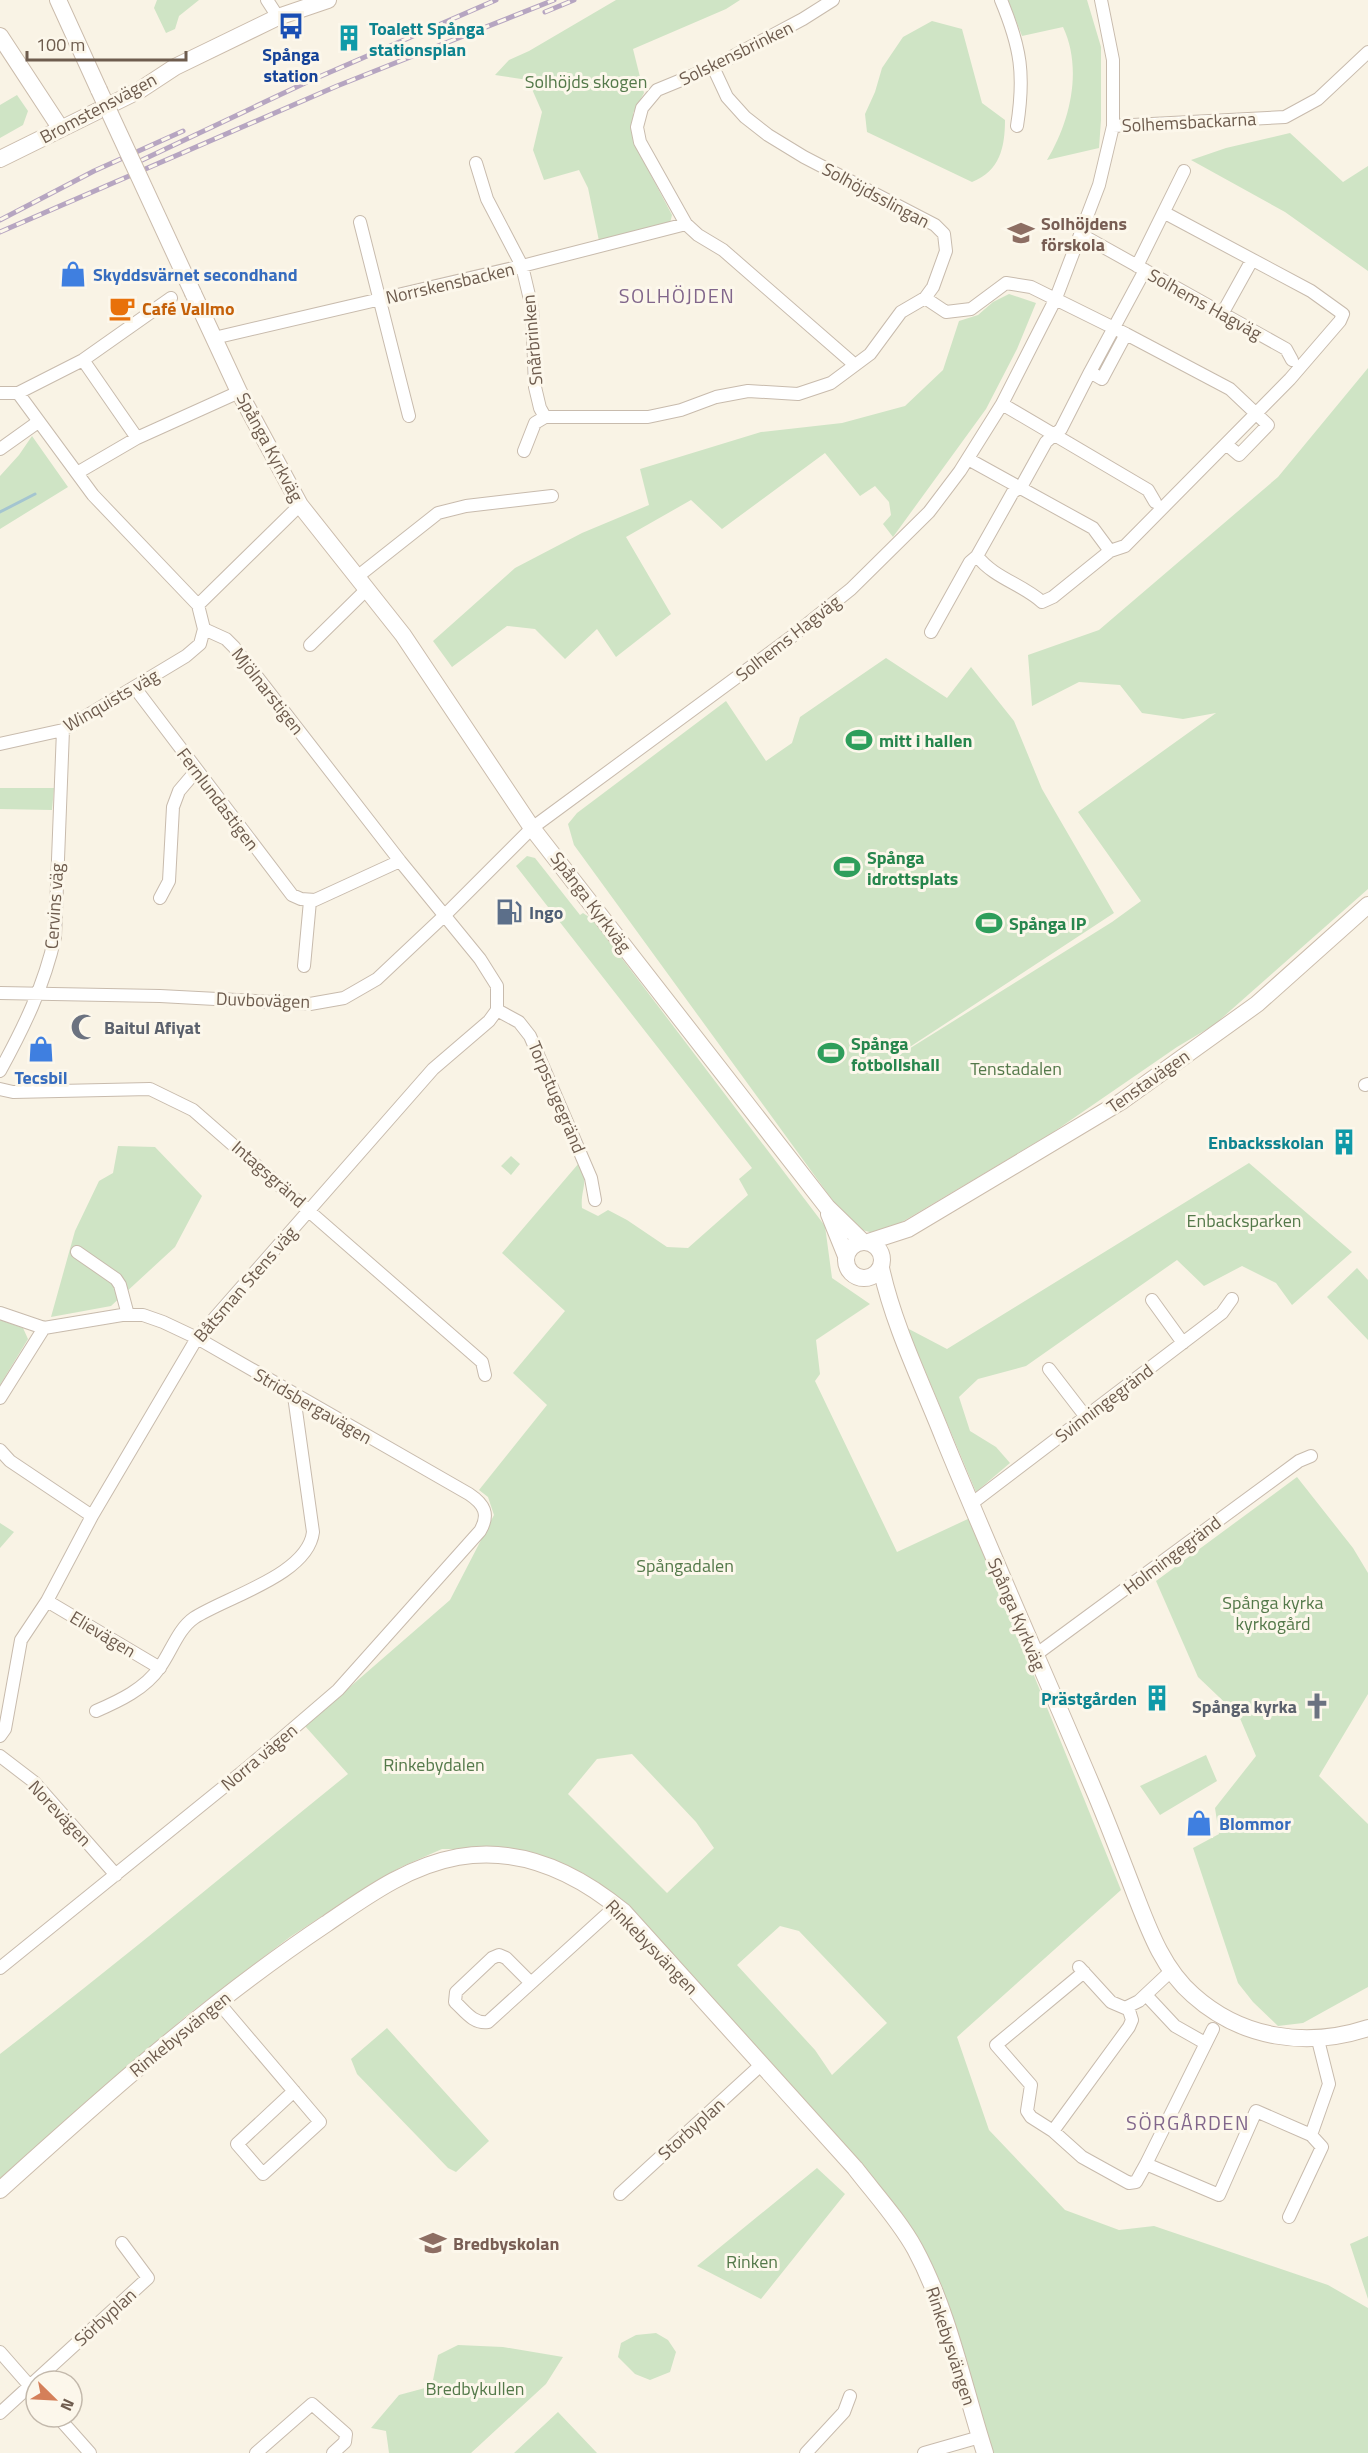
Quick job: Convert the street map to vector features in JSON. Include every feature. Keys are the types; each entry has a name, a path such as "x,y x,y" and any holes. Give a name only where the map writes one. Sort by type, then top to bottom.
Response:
{"street":[{"name":"Spånga Kyrkväg","path":"58,0 239,392 300,505 403,635 532,828 827,1207 866,1242"},
{"path":"267,0 278,18"},
{"name":"Bromstensvägen","path":"0,159 140,90 175,67 278,18 328,0"},
{"name":"Solskensbrinken","path":"686,224 640,142 637,127 642,108 657,90 712,67 803,20 832,0"},
{"path":"1001,0 1015,33 1021,65 1023,91 1017,126"},
{"name":"Solhemsbackarna","path":"1101,0 1113,60 1113,126 1285,117 1318,99 1368,52"},
{"path":"0,36 61,129"},
{"name":"Solhöjdsslingan","path":"712,67 726,97 745,117 768,135 804,157 935,225 944,234 946,251 933,287 925,298"},
{"name":"Solhems Hagväg","path":"532,828 822,614 928,512 968,459 1002,404 1056,298 1082,235 1099,185 1113,126"},
{"name":"Snårbrinken","path":"476,163 487,199 522,266 532,308 536,387 540,408 545,417"},
{"path":"931,632 1013,492 1021,486 1046,442 1061,429 1114,327 1184,171"},
{"path":"977,556 986,568 1035,595 1042,602 1053,597 1110,551 1125,546 1290,379 1340,321 1343,314 1311,291 1165,213"},
{"path":"360,222 409,416"},
{"path":"686,224 698,235 723,250 855,366"},
{"name":"Norrskensbacken","path":"214,338 522,266 686,224"},
{"name":"Solhems Hagväg","path":"1082,235 1286,350 1292,360"},
{"path":"1222,314 1252,260"},
{"path":"524,451 535,423 545,417 648,417 681,410 716,397 748,391 798,394 831,383 870,354 901,312 925,298 946,312 971,309 1006,283 1031,287 1056,298 1230,388 1268,425 1239,455 1226,444"},
{"path":"1,391 18,393 83,360 171,298"},
{"path":"1090,372 1102,379 1126,334"},
{"path":"83,360 138,438"},
{"path":"77,474 138,438 239,392"},
{"path":"18,393 93,495 198,605 204,629"},
{"path":"1002,404 1148,490 1155,502"},
{"path":"0,449 38,422"},
{"path":"968,459 1021,486 1093,528 1110,551"},
{"path":"310,645 362,583 438,513 466,506 552,496"},
{"path":"198,605 300,505"},
{"name":"Winquists väg","path":"0,744 63,730 186,656 200,644 204,629"},
{"name":"Mjölnarstigen","path":"204,629 226,639 234,647 400,861 445,915"},
{"name":"Fernlundastigen","path":"135,687 196,771 292,895 310,901"},
{"name":"Cervins väg","path":"0,1071 29,1018 48,967 55,937 63,730"},
{"path":"160,898 169,881 173,807 179,790 196,771"},
{"name":"Duvbovägen","path":"0,993 39,992 310,1004 345,998 377,979 532,828"},
{"path":"304,966 310,901 338,891 400,861"},
{"name":"Tenstavägen","path":"866,1242 908,1229 1122,1101 1257,1004 1368,905"},
{"path":"445,915 490,972 497,986 496,1010"},
{"name":"Torpstugegränd","path":"496,1010 519,1022 530,1036 591,1178 595,1200"},
{"name":"Båtsman Stens väg","path":"0,1736 5,1729 21,1640 47,1601 92,1516 196,1338 433,1069 489,1021 496,1010"},
{"name":"Intagsgränd","path":"0,1089 13,1092 150,1089 193,1110 482,1362 485,1375"},
{"name":"Spånga Kyrkväg","path":"827,1207 846,1256"},
{"name":"Tenstavägen","path":"882,1265 908,1229"},
{"path":"866,1242 878,1247 882,1265 874,1276 863,1279 849,1271 846,1256 854,1244 866,1242"},
{"path":"78,1252 116,1279 120,1285 128,1315"},
{"name":"Spånga Kyrkväg","path":"882,1265 896,1320 971,1504 1034,1656 1094,1790 1147,1924 1171,1971 1192,1995 1213,2011 1264,2034 1318,2040 1368,2028"},
{"name":"Spånga Kyrkväg","path":"863,1279 896,1320"},
{"name":"Svinningegränd","path":"971,1504 1222,1313 1232,1299"},
{"path":"1152,1300 1183,1343"},
{"name":"Stridsbergavägen","path":"0,1313 44,1328 128,1315 143,1315 163,1322 196,1338 469,1494 479,1501 486,1516"},
{"path":"0,1398 44,1328"},
{"path":"1049,1369 1086,1417"},
{"path":"96,1711 126,1698 160,1668 189,1621 284,1572 312,1542 313,1532 294,1396"},
{"path":"0,1450 10,1461 92,1516"},
{"name":"Holmingegränd","path":"1034,1656 1299,1461 1311,1456"},
{"name":"Norra vägen","path":"0,1968 116,1875 338,1690 480,1531 486,1516"},
{"name":"Elievägen","path":"47,1601 160,1668"},
{"name":"Norevägen","path":"0,1756 34,1782 116,1875"},
{"name":"Rinkebysvängen","path":"0,2190 90,2108 218,2002 371,1893 419,1866 459,1857 501,1856 542,1863 580,1880 616,1906 762,2064 878,2198 914,2248 937,2295 982,2445"},
{"path":"530,1982 506,1958 499,1955 492,1958 456,1992 455,2001 475,2020 480,2023 488,2022 616,1906"},
{"path":"1171,1971 1146,1995 1125,2008 1111,2002 1081,1969 996,2045 1031,2085 1027,2110 1031,2117 1053,2131 1082,2157 1129,2183 1136,2182 1213,2029"},
{"path":"1146,1995 1175,2026 1204,2043"},
{"path":"218,2002 294,2091 320,2122 263,2174 237,2144 294,2091"},
{"path":"1053,2131 1129,2027 1132,2020 1128,2007"},
{"path":"1311,2135 1329,2084 1318,2040"},
{"name":"Storbyplan","path":"620,2194 762,2064"},
{"path":"1146,2164 1219,2194 1256,2111 1311,2135 1322,2147 1289,2217"},
{"name":"Sörbyplan","path":"54,2369 148,2278 122,2243"},
{"path":"0,2352 24,2379"},
{"path":"0,2413 24,2396"},
{"path":"806,2453 844,2412 850,2396"},
{"path":"256,2453 312,2404 346,2434 345,2442 333,2453"},
{"path":"69,2429 90,2453"},
{"path":"924,2453 982,2445"}],"green space":[{"path":"157,0 199,0 179,16 175,29 166,33 154,8"},
{"name":"Solhöjds skogen","path":"616,0 740,0 726,9 633,49 644,93 633,113 635,145 672,215 670,223 599,241 588,188 579,170 544,180 533,150 542,112 528,80 495,75 509,60 529,51"},
{"path":"1008,0 1087,0 1101,47 1099,148 1047,160 1062,129 1071,95 1073,78 1069,43 1063,27 1022,36"},
{"path":"932,21 962,29 982,103 1005,120 1002,149 995,165 972,182 867,132 865,114 882,68 903,37"},
{"path":"17,95 28,111 23,125 0,138 0,105"},
{"path":"1290,133 1343,182 1368,166 1368,271 1285,212 1191,160 1226,148"},
{"path":"1009,294 1036,303 1017,349 986,409 893,537 883,524 891,515 889,502 875,486 860,496 825,453 722,529 691,500 626,537 671,614 616,657 597,629 565,659 535,629 507,626 452,667 433,641 515,568 582,533 649,505 640,469 761,432 842,423 905,406 943,370 959,321 978,315 993,302"},
{"name":"Tenstadalen","path":"1368,368 1368,889 1214,1025 1177,1047 1052,1133 880,1235 852,1227 574,845 568,824 577,813 726,701 766,761 792,743 800,717 886,658 947,698 971,667 1014,721 1042,789 1114,913 864,1077 1112,922 1141,901 1078,812 1216,713 1183,719 1142,713 1120,685 1079,682 1032,706 1028,655 1099,630 1278,477"},
{"path":"32,436 68,487 0,529 0,476"},
{"path":"0,788 54,788 52,810 0,809"},
{"name":"Spångadalen","path":"527,856 535,858 580,915 583,913 592,919 825,1226 832,1278 870,1304 816,1340 820,1374 815,1381 897,1552 970,1518 1121,1890 957,2037 989,2130 1065,2210 1119,2230 1154,2226 1328,2285 1368,2308 1368,2453 993,2453 920,2244 887,2194 634,1912 583,1873 510,1849 442,1849 401,1867 368,1886 290,1937 186,2016 0,2180 0,2054 348,1774 305,1726 450,1600 494,1515 488,1497 479,1490 547,1405 513,1373 565,1311 502,1253 579,1163 584,1176 582,1208 598,1216 608,1210 667,1247 688,1248 748,1195 739,1179 752,1168 516,866","holes":["632,1754 696,1822 714,1848 667,1893 568,1794 597,1759","780,1926 799,1931 887,2023 832,2075 815,2050 737,1965"]},
{"path":"118,1146 155,1147 202,1196 175,1247 111,1306 51,1317 75,1231 99,1181 113,1173"},
{"path":"511,1156 520,1164 511,1175 501,1166"},
{"name":"Enbacksparken","path":"1249,1163 1352,1252 1292,1305 1276,1283 1242,1266 1204,1286 1177,1260 1026,1366 978,1379 959,1397 970,1431 996,1447 1010,1463 976,1492 907,1328 947,1349"},
{"path":"1357,1268 1368,1280 1368,1340 1327,1297"},
{"path":"0,1320 23,1328 28,1339 0,1385"},
{"name":"Spånga kyrka kyrkogård","path":"1297,1477 1353,1548 1368,1573 1368,1694 1319,1776 1368,1824 1368,1987 1303,2023 1278,2026 1253,2002 1238,1983 1193,1848 1219,1834 1215,1808 1256,1756 1239,1716 1198,1677 1156,1581"},
{"path":"0,1523 14,1532 0,1548"},
{"path":"1206,1755 1217,1781 1160,1815 1140,1786"},
{"path":"387,2028 489,2141 456,2172 448,2168 357,2074 351,2059"},
{"name":"Rinken","path":"817,2168 845,2194 761,2299 697,2266"},
{"path":"1368,2236 1368,2299 1350,2244"},
{"path":"656,2333 668,2340 676,2352 670,2372 650,2380 635,2374 618,2357 621,2343 636,2335"},
{"name":"Bredbykullen","path":"458,2345 503,2347 563,2357 546,2384 471,2453 389,2453 386,2431 371,2428 399,2395 425,2388 433,2380 438,2355"},
{"path":"558,2412 597,2453 514,2453"}],"waterway":[{"path":"0,512 35,494"}],"railway":[{"path":"140,161 305,83 496,0"},
{"path":"0,232 337,86 554,0"},
{"path":"545,12 574,0"},
{"path":"0,220 94,171 183,131"}],"place":[{"name":"Spånga station","path":"291,26"},
{"name":"Toalett Spånga stationsplan","path":"349,38"},
{"name":"Solhöjdens förskola","path":"1021,233"},
{"name":"Skyddsvärnet secondhand","path":"73,274"},
{"name":"Café Vallmo","path":"122,308"},
{"name":"mitt i hallen","path":"859,740"},
{"name":"Spånga idrottsplats","path":"847,867"},
{"name":"Ingo","path":"509,912"},
{"name":"Spånga IP","path":"989,923"},
{"name":"Baitul Afiyat","path":"84,1027"},
{"name":"Tecsbil","path":"41,1049"},
{"name":"Spånga fotbollshall","path":"831,1053"},
{"name":"Enbacksskolan","path":"1344,1142"},
{"name":"Prästgården","path":"1157,1698"},
{"name":"Spånga kyrka","path":"1317,1706"},
{"name":"Blommor","path":"1199,1823"},
{"name":"Bredbyskolan","path":"433,2243"}],"district":[{"name":"SOLHÖJDEN","path":"677,295"},
{"name":"SÖRGÅRDEN","path":"1188,2122"}],"park label":[{"name":"Rinkebydalen","path":"434,1764"}]}
